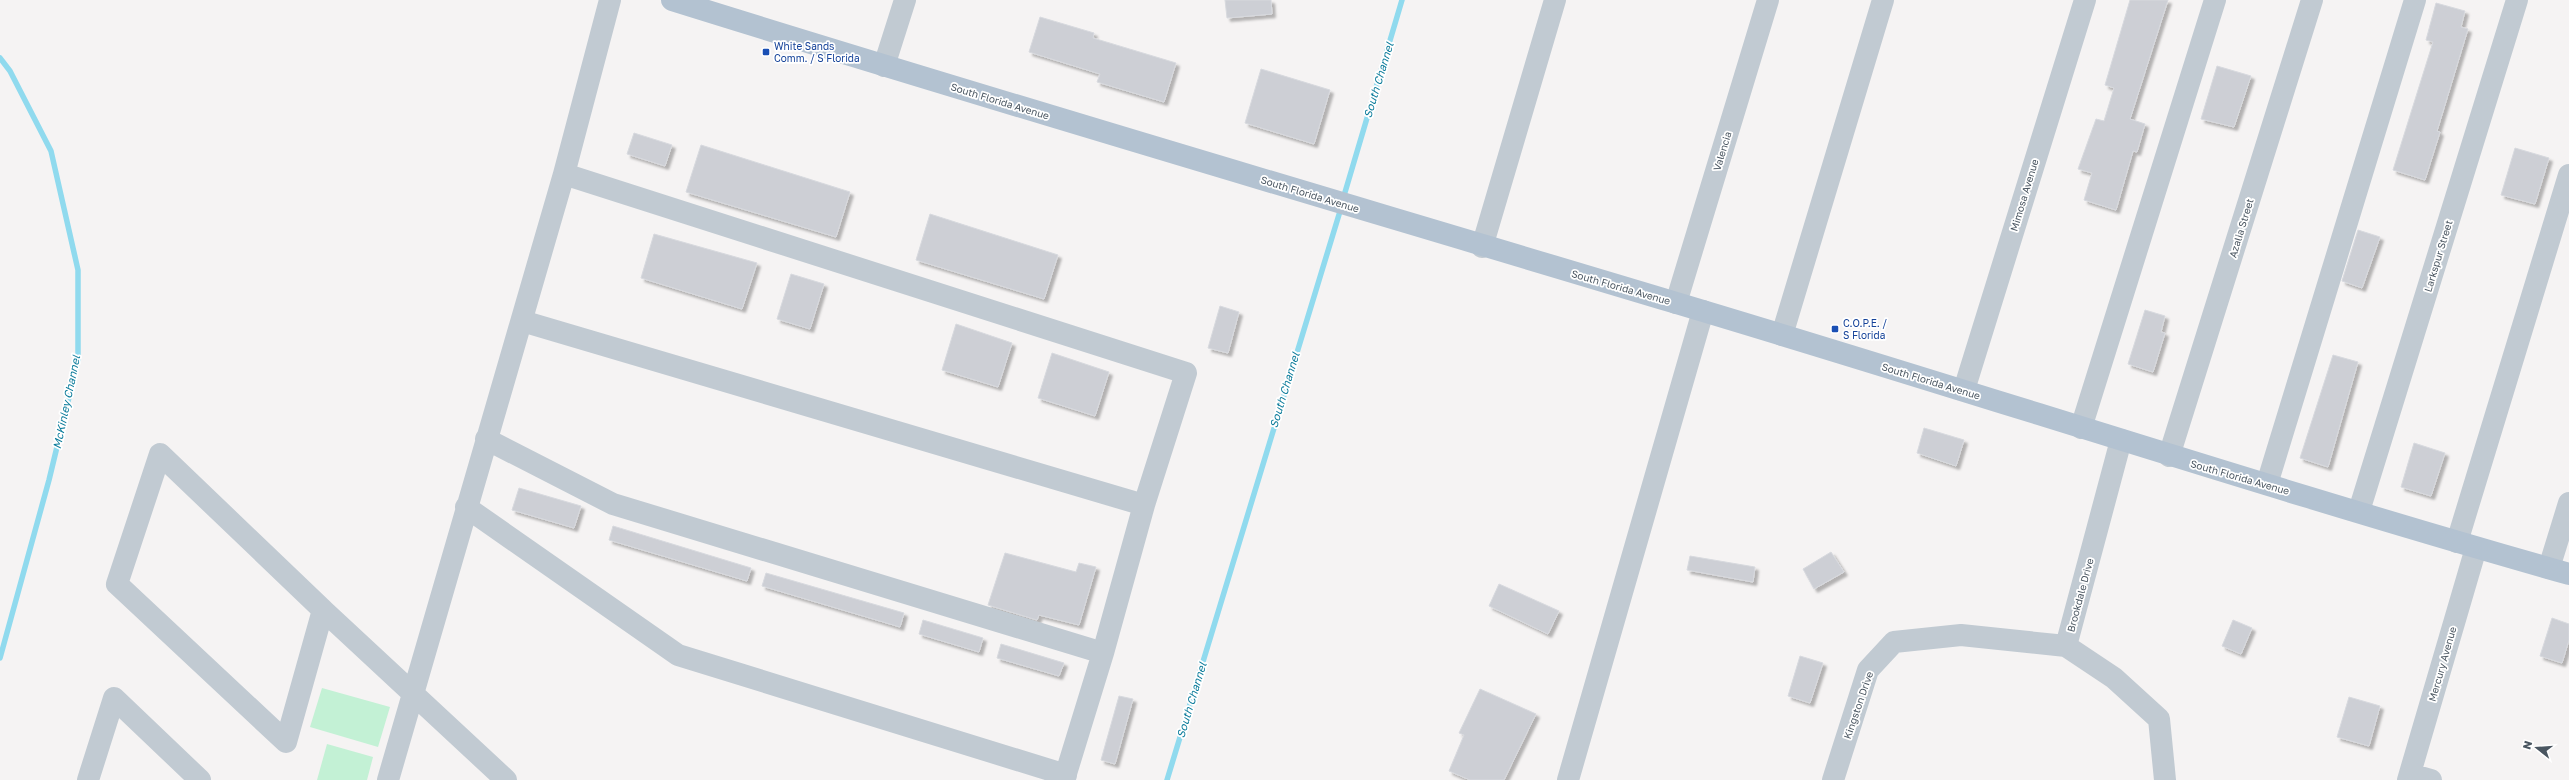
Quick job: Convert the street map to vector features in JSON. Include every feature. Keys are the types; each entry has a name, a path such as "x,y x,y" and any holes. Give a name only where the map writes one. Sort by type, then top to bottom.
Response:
{"main road":[{"name":"South Florida Avenue","path":"672,0 884,66 1482,247 1703,311 1964,390 2169,456 2559,571"}],"street":[{"path":"388,780 466,507 522,321 564,174 610,0"},
{"path":"884,66 906,0"},
{"path":"1482,247 1555,0"},
{"name":"Valencia","path":"1676,303 1768,0"},
{"path":"1782,335 1883,0"},
{"name":"Mimosa Avenue","path":"1964,390 2085,0"},
{"path":"2081,428 2215,0"},
{"name":"Azalia Street","path":"2169,456 2312,0"},
{"path":"2267,484 2415,0"},
{"name":"Larkspur Street","path":"2359,512 2517,0"},
{"path":"466,507 678,655 1065,778 1103,653 1144,505 1186,373 564,174"},
{"name":"Mercury Avenue","path":"2409,777 2467,545 2569,176"},
{"path":"1568,780 1703,311"},
{"path":"522,321 1144,505"},
{"path":"486,439 613,504 1103,653"},
{"name":"Brookdale Drive","path":"2121,440 2066,646 2114,678 2159,718 2165,780"},
{"path":"323,610 286,742 117,584 160,454 306,594 506,780"},
{"path":"2559,571 2569,503"},
{"name":"Kingston Drive","path":"1833,780 1868,670 1894,642 1962,635 2066,646"},
{"path":"88,780 114,698 200,780"},
{"path":"2409,777 2431,780"}],"green space":[{"path":"322,688 390,707 378,747 310,727"},
{"path":"327,744 373,757 367,780 317,780"}],"building":[{"path":"1225,0 1271,0 1272,14 1227,18"},
{"path":"2130,0 2168,0 2130,119 2145,124 2137,152 2133,151 2116,210 2084,200 2092,173 2078,169 2096,119 2104,121 2114,88 2105,85"},
{"path":"2436,3 2465,11 2461,27 2468,29 2437,131 2440,132 2425,180 2393,170 2433,42 2426,40"},
{"path":"1040,17 1094,33 1093,38 1176,63 1164,102 1097,82 1100,74 1029,52"},
{"path":"2217,66 2251,76 2234,127 2201,119"},
{"path":"1261,69 1330,90 1314,144 1245,123"},
{"path":"634,133 672,145 665,166 627,154"},
{"path":"701,145 850,192 836,237 686,192"},
{"path":"2515,148 2549,158 2535,204 2501,195"},
{"path":"930,214 1058,255 1044,299 916,260"},
{"path":"2358,230 2380,237 2362,288 2342,281"},
{"path":"654,234 757,263 742,309 641,278"},
{"path":"791,274 824,284 810,329 777,319"},
{"path":"1220,306 1239,312 1228,353 1208,348"},
{"path":"2145,310 2165,316 2161,332 2165,333 2153,372 2128,364"},
{"path":"956,324 1012,343 998,387 942,370"},
{"path":"1052,353 1109,372 1095,416 1038,398"},
{"path":"2333,355 2358,362 2328,467 2300,458"},
{"path":"1924,428 1964,440 1956,466 1917,453"},
{"path":"2414,443 2445,453 2431,496 2401,487"},
{"path":"519,488 581,506 574,528 512,510"},
{"path":"613,526 751,568 747,581 609,540"},
{"path":"1831,552 1844,572 1814,589 1803,569"},
{"path":"1005,553 1076,572 1079,563 1096,567 1079,625 1039,615 1037,620 988,605"},
{"path":"1690,556 1755,567 1753,582 1687,570"},
{"path":"766,573 904,613 900,627 762,586"},
{"path":"1499,584 1559,611 1548,634 1489,606"},
{"path":"2552,618 2569,624 2569,640 2562,663 2540,656"},
{"path":"923,620 983,638 979,652 919,634"},
{"path":"2233,620 2252,628 2241,654 2222,646"},
{"path":"1001,644 1064,663 1059,676 997,658"},
{"path":"1800,656 1823,663 1810,703 1788,696"},
{"path":"1480,689 1536,714 1504,780 1470,780 1449,771 1464,735 1459,733"},
{"path":"1119,696 1133,699 1115,764 1101,760"},
{"path":"2349,697 2380,706 2369,746 2337,737"}],"waterway":[{"name":"South Channel","path":"1343,199 1402,0"},
{"name":"McKinley Channel","path":"0,58 10,71 51,151 78,270 78,360 49,480 0,658"},
{"name":"South Channel","path":"1167,780 1341,208"}],"place":[{"name":"White Sands Comm. / S Florida","path":"766,52"},
{"name":"C.O.P.E. / S Florida","path":"1835,329"}]}
